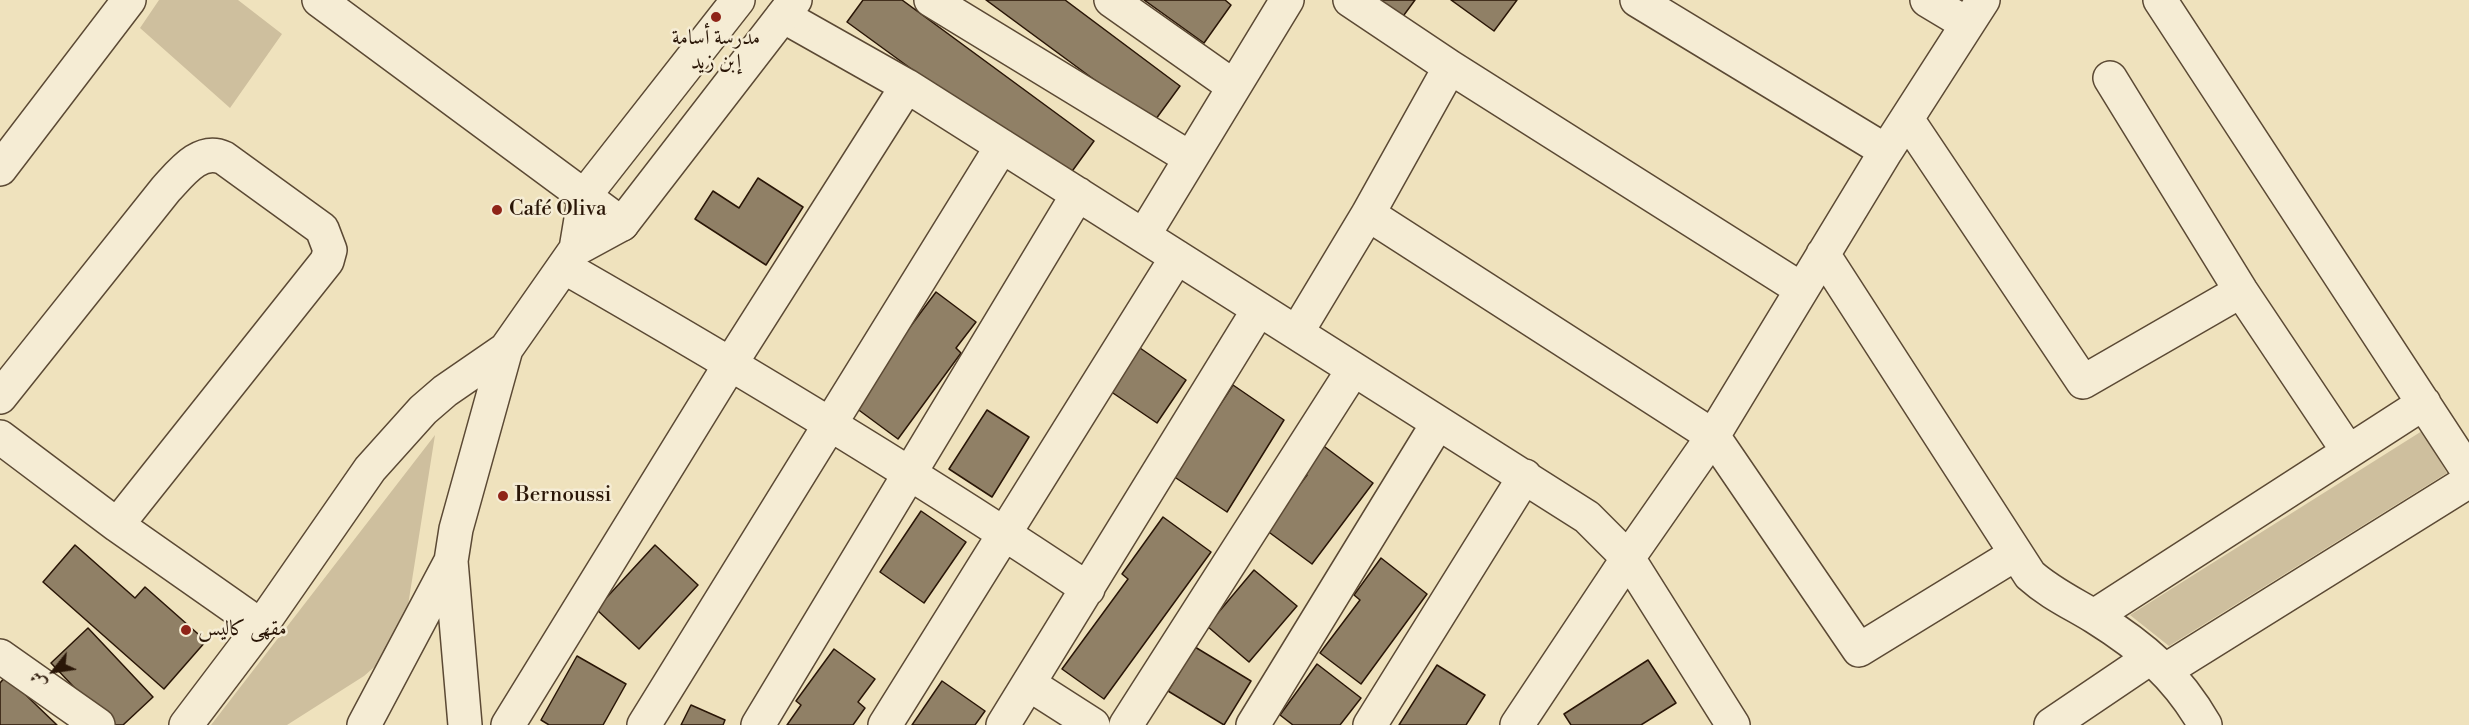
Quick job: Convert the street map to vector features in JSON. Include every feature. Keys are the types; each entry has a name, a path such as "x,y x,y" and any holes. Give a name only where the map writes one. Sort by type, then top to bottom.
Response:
{"street":[{"path":"0,169 129,0"},
{"path":"570,258 585,195 738,0"},
{"path":"931,0 1190,158"},
{"path":"1111,0 1233,86"},
{"path":"1350,0 1450,67 1801,289"},
{"path":"1636,0 1886,151"},
{"path":"1517,725 1628,558 1713,436 1886,151 1975,12 1927,0"},
{"path":"2160,0 2469,472"},
{"path":"1144,235 1282,2"},
{"path":"335,4 622,224"},
{"path":"494,725 464,714 452,561 456,529 506,349 570,258 622,224 789,8 907,86 1587,517 1628,558 1733,725"},
{"path":"1297,332 1368,214 1450,67"},
{"path":"2110,78 2241,291 2348,451"},
{"path":"508,725 731,363 907,86"},
{"path":"1907,119 2083,382 2241,291"},
{"path":"644,725 1002,146"},
{"path":"0,397 166,189 187,167 203,157 217,155 225,158 322,229 330,250 327,261 117,525"},
{"path":"758,725 1078,194"},
{"path":"1368,214 1713,436 1859,650 2014,555"},
{"path":"1823,254 2014,555 2030,575 2046,590 2094,616 2158,664 2187,694 2205,725"},
{"path":"885,725 1177,257"},
{"path":"570,258 828,425 1005,534 1088,589"},
{"path":"1003,725 1259,309"},
{"path":"186,725 261,626 370,469 398,437 445,391 506,349"},
{"path":"1126,725 1353,370"},
{"path":"2094,616 2424,403"},
{"path":"1253,725 1438,423"},
{"path":"0,437 117,525 261,626"},
{"path":"1370,725 1525,476"},
{"path":"2051,725 2469,481"},
{"path":"364,725 452,561"},
{"path":"0,656 98,725"},
{"path":"1029,684 1093,725"},
{"path":"387,725 393,725"}],"shaded area":[{"path":"159,0 238,0 282,34 230,108 140,28"},
{"path":"2422,431 2447,473 2169,646 2130,615"},
{"path":"435,435 406,618 379,663 364,676 287,725 211,725"}],"building":[{"path":"863,0 902,0 1094,141 1065,181 847,22"},
{"path":"986,0 1065,0 1180,86 1153,123"},
{"path":"1144,0 1225,0 1231,5 1204,43"},
{"path":"1375,0 1415,0 1401,19"},
{"path":"1451,0 1517,0 1494,31"},
{"path":"758,178 803,207 766,265 695,219 713,191 739,208"},
{"path":"936,292 976,322 956,348 961,353 898,439 852,405"},
{"path":"1140,348 1186,380 1157,423 1110,391"},
{"path":"1233,385 1284,420 1227,512 1173,476"},
{"path":"987,410 1029,437 992,497 949,469"},
{"path":"1321,444 1373,483 1312,564 1266,530 1307,475 1300,471"},
{"path":"921,511 966,542 924,603 880,572"},
{"path":"1163,517 1211,552 1104,699 1062,669 1128,579 1122,574"},
{"path":"75,545 135,598 145,587 206,641 164,689 43,582"},
{"path":"655,545 698,585 639,649 596,609"},
{"path":"1381,558 1427,594 1361,684 1320,653 1360,600 1354,595"},
{"path":"1254,570 1297,606 1249,662 1207,626"},
{"path":"88,628 153,697 123,725 110,725 51,663"},
{"path":"1195,647 1251,681 1224,725 1168,691"},
{"path":"834,649 875,679 858,702 865,708 853,725 787,725 801,705 796,701"},
{"path":"577,656 626,684 603,725 549,725 541,720"},
{"path":"1648,660 1676,703 1641,725 1571,725 1564,714"},
{"path":"1317,664 1361,698 1340,725 1293,725 1280,715"},
{"path":"1437,665 1485,695 1466,725 1399,725"},
{"path":"6,676 57,725 0,725 0,683"},
{"path":"942,681 985,711 975,725 912,725"},
{"path":"691,705 725,720 723,725 681,725"}],"place":[{"name":"مدرسة أسامة إبن زيد","path":"716,17"},
{"name":"Café Oliva","path":"497,210"},
{"name":"Bernoussi","path":"503,496"},
{"name":"مقهى كاليس","path":"186,630"}]}
